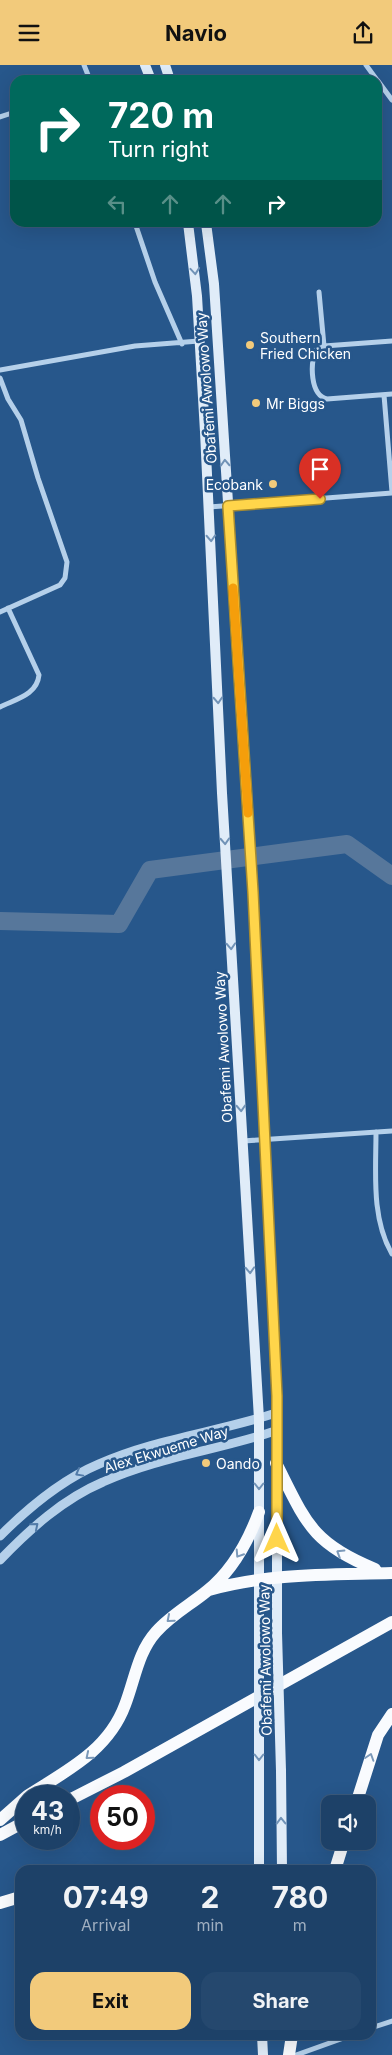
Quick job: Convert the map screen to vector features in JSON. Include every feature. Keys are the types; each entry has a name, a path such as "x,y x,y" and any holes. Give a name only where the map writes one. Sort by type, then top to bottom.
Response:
{"main road":[{"name":"Obafemi Awolowo Way","path":"188,227 197,296 222,793 259,1419 259,1865"},
{"name":"Obafemi Awolowo Way","path":"207,227 214,284 253,892 276,1413 277,1633 282,1865"},
{"path":"276,1463 314,1532 330,1547 348,1559 388,1573"},
{"path":"45,1785 93,1753 117,1723 143,1651 156,1632 171,1617 209,1590 232,1565 242,1549 259,1512"},
{"path":"209,1590 277,1577 358,1572 388,1573"},
{"path":"80,1794 392,1622"},
{"path":"359,1795 378,1735 392,1714"},
{"path":"0,1820 15,1807"},
{"path":"0,1835 15,1827"},
{"path":"337,1865 341,1850"},
{"path":"0,1903 15,1898"},
{"path":"262,2040 263,2055"},
{"path":"288,2040 289,2055"},
{"path":"289,2055 291,2040"}],"street":[{"path":"382,87 392,100"},
{"path":"136,227 155,283 182,343"},
{"path":"319,292 324,346"},
{"path":"0,370 135,346 199,341"},
{"path":"392,341 324,346 316,350 313,358 315,392 320,398 392,394"},
{"path":"0,378 8,399 20,420 67,562 64,578 60,585 0,612"},
{"path":"209,507 392,493 384,395"},
{"path":"0,707 33,691 38,686 40,675 8,608"},
{"path":"243,1141 392,1131"},
{"path":"376,1132 377,1197 380,1228 392,1253"},
{"name":"Alex Ekwueme Way","path":"0,1536 41,1498 99,1463 144,1448 276,1413"},
{"name":"Alex Ekwueme Way","path":"0,1560 65,1503 102,1482 145,1466 259,1437 275,1431"},
{"path":"376,2026 392,2021"},
{"path":"296,2055 338,2040"}],"waterway":[{"path":"0,921 119,924 150,870 347,844 392,876"}],"slow traffic":[{"path":"233,588 248,813"}],"place":[{"name":"Southern Fried Chicken","path":"250,345"},
{"name":"Mr Biggs","path":"256,403"},
{"name":"Ecobank","path":"273,484"},
{"name":"Oando","path":"206,1463"}],"route":[{"path":"277,1539 275,1431 277,1396 263,1139 253,892 228,506 320,499"}]}
